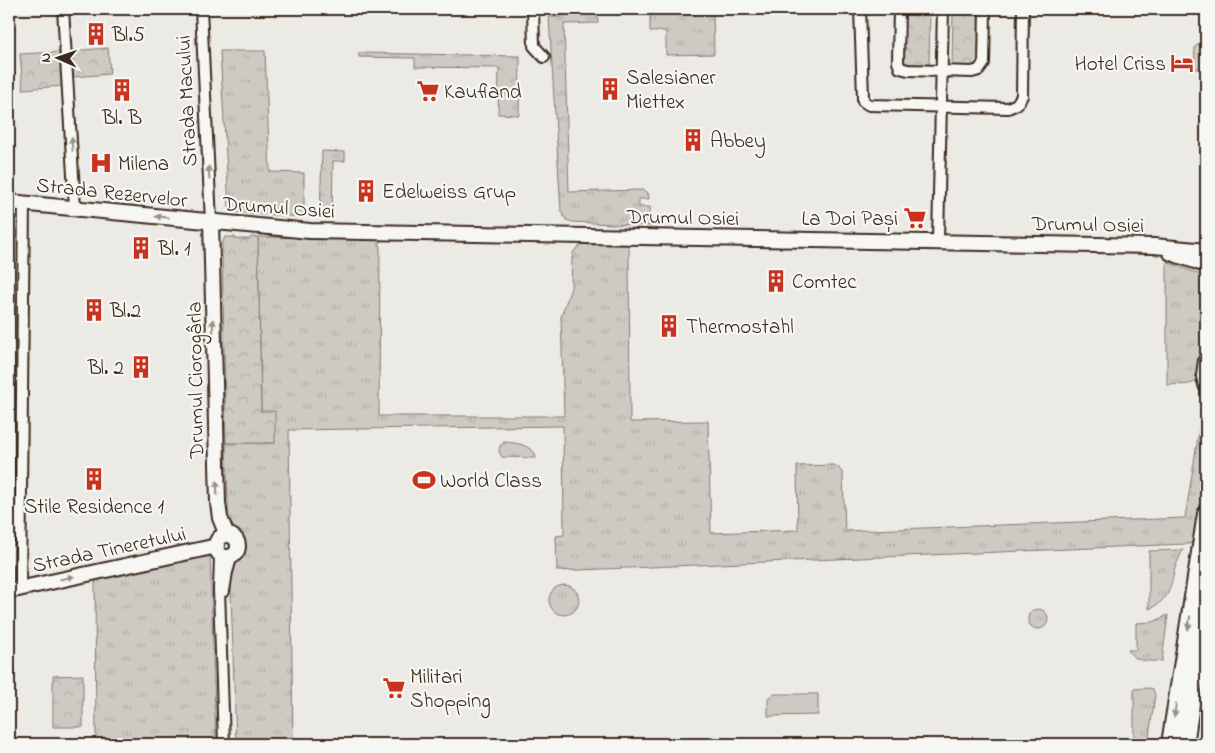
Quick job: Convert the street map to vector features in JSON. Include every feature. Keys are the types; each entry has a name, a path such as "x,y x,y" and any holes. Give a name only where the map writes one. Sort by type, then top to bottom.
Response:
{"main road":[{"path":"1185,744 1189,671 1206,514"},
{"path":"1170,744 1206,606"}],"street":[{"path":"63,9 75,208"},
{"name":"Strada Macului","path":"201,9 211,222"},
{"path":"533,9 534,46 544,58"},
{"path":"860,9 862,97 866,104 1008,108 1017,104 1022,96 1023,9"},
{"path":"899,9 898,65 903,70 976,72 983,66 985,9"},
{"path":"938,241 943,9"},
{"name":"Strada Rezervelor","path":"9,202 211,222"},
{"path":"210,202 218,215 229,224"},
{"path":"14,589 24,203"},
{"name":"Drumul Osiei","path":"211,222 310,231 1154,246 1204,262"},
{"name":"Drumul Ciorogârla","path":"211,222 218,503 220,518 227,535"},
{"path":"1206,360 1204,376 1206,385"},
{"path":"223,552 237,550 238,544 235,538 227,535 219,540 223,552 219,590 224,744"},
{"name":"Strada Tineretului","path":"14,589 223,552"}],"green space":[{"path":"561,9 597,9 598,23 564,24 569,192 643,190 648,193 649,199 639,199 639,207 650,207 651,226 573,222 566,220 561,211 549,17 561,17"},
{"path":"650,9 713,9 714,54 666,55 666,31 650,32"},
{"path":"903,9 930,9 929,68 910,67 902,61"},
{"path":"953,9 979,9 979,63 975,67 952,68"},
{"path":"1199,43 1206,46 1206,60 1198,69 1194,69 1195,47"},
{"path":"108,48 110,74 73,77 71,51"},
{"path":"220,51 265,51 270,172 304,173 304,217 234,212 229,208"},
{"path":"61,52 63,86 23,89 20,54"},
{"path":"359,53 520,56 519,115 498,114 499,68 415,67 415,58 359,57"},
{"path":"322,151 345,152 345,161 333,161 332,218 320,217"},
{"path":"225,237 250,239 251,237 258,237 261,411 275,411 275,443 226,443 222,244"},
{"path":"258,237 380,239 379,416 564,416 561,317 571,288 574,251 584,242 629,241 630,422 708,421 711,533 798,530 797,466 833,465 838,467 843,474 845,531 1185,518 1205,393 1206,468 1195,538 1190,544 557,571 556,536 564,535 563,426 289,430 293,744 236,744 226,443 275,443 261,411"},
{"path":"1167,262 1201,275 1206,282 1206,335 1203,365 1195,382 1188,384 1167,385"},
{"path":"504,442 525,446 535,453 536,458 502,457 499,452 500,446"},
{"path":"1183,550 1175,568 1168,593 1161,601 1149,609 1149,551"},
{"path":"210,555 216,744 96,744 95,579"},
{"path":"564,585 575,589 579,600 575,611 564,615 553,611 549,600 553,589"},
{"path":"1034,609 1042,609 1048,615 1048,623 1042,629 1034,629 1028,623 1028,615"},
{"path":"1168,615 1162,661 1143,660 1134,657 1128,650 1136,650 1136,623 1153,622"},
{"path":"83,675 83,727 53,727 53,676"},
{"path":"1134,689 1153,689 1155,695 1148,744 1134,744"},
{"path":"775,694 818,694 818,715 768,716 768,698"}],"place":[{"name":"Bl.5","path":"96,34"},
{"name":"Hotel Criss","path":"1182,63"},
{"name":"Salesianer Miettex","path":"610,89"},
{"name":"Bl. B","path":"122,90"},
{"name":"Kaufland","path":"428,91"},
{"name":"Abbey","path":"693,140"},
{"name":"Milena","path":"101,163"},
{"name":"Edelweiss Grup","path":"366,191"},
{"name":"La Doi Pași","path":"915,218"},
{"name":"Bl. 1","path":"141,248"},
{"name":"Comtec","path":"776,281"},
{"name":"Bl.2","path":"94,310"},
{"name":"Thermostahl","path":"669,326"},
{"name":"Bl. 2","path":"141,367"},
{"name":"Stile Residence 1","path":"94,479"},
{"name":"World Class","path":"424,480"},
{"name":"Militari Shopping","path":"394,688"}]}
